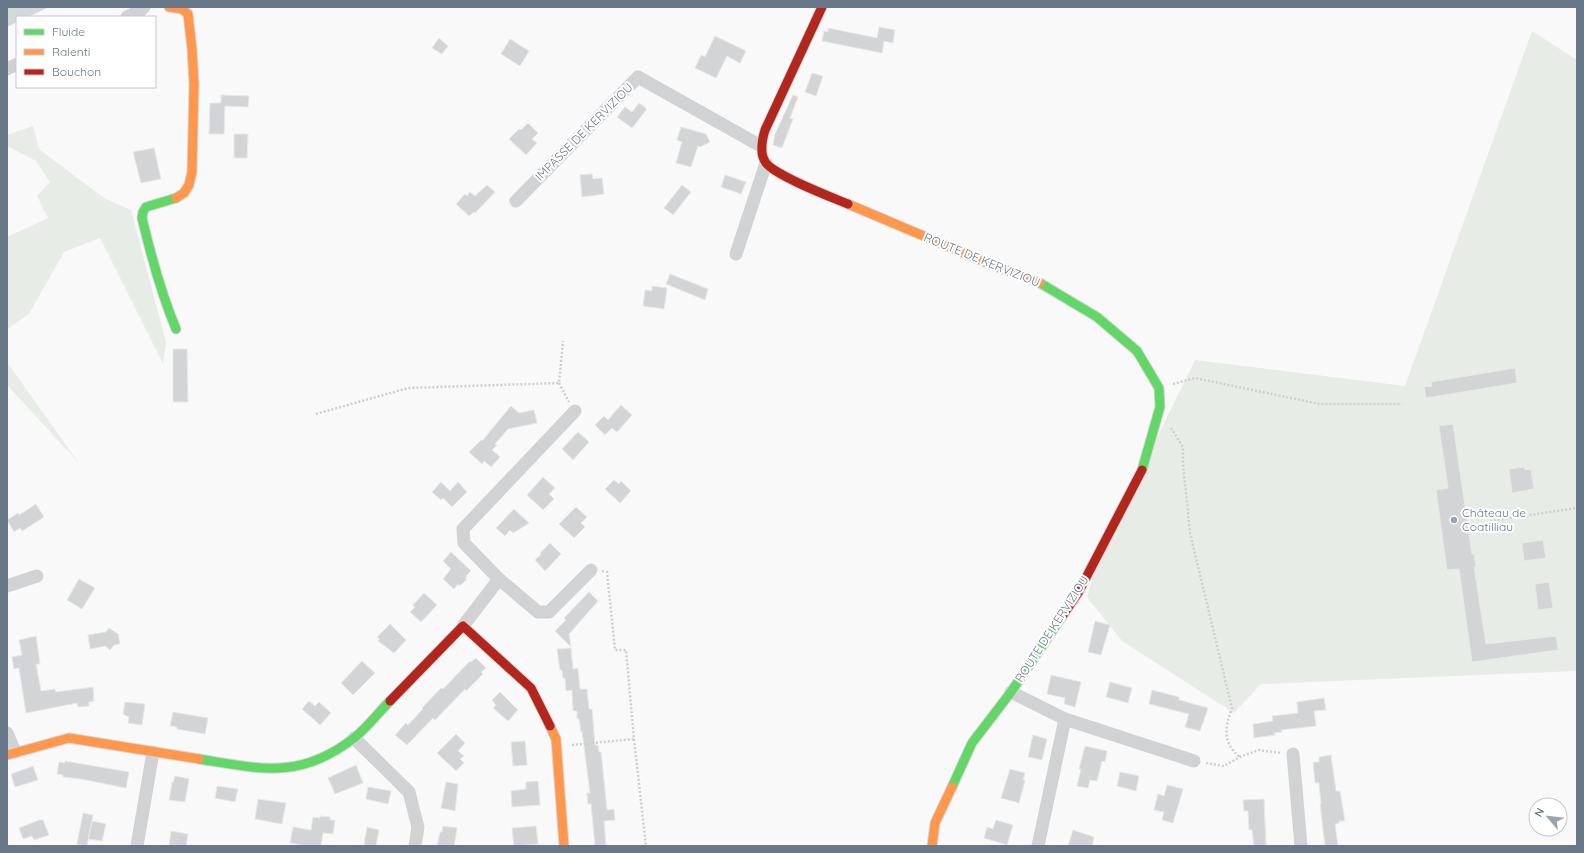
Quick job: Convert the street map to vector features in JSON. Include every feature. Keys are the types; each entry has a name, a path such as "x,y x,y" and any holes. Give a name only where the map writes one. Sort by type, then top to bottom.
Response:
{"street":[{"path":"129,16 140,11 144,7"},
{"path":"169,7 182,9 188,14 193,47 194,114 191,180 187,190 181,196 146,207 142,218 150,254 162,294 176,329"},
{"path":"736,254 766,163 761,146 765,130 822,7"},
{"path":"7,69 16,64"},
{"name":"IMPASSE DE KERVIZIOU","path":"516,201 638,77 761,146"},
{"name":"ROUTE DE KERVIZIOU","path":"766,163 780,173 812,189 985,262 1037,281 1097,317 1137,351 1160,388 1159,409 1144,466 1078,593 1011,692 972,744 935,823 932,846"},
{"path":"575,411 463,529 464,543 499,579 538,612 549,612 591,570"},
{"path":"7,586 37,576"},
{"path":"7,733 11,754 69,738 261,769 289,768 317,761 354,738 463,626 499,579"},
{"path":"463,626 531,688 556,739 564,846"},
{"path":"1011,692 1065,719 1194,761"},
{"path":"1038,846 1065,719"},
{"path":"354,738 409,792 418,827 416,846"},
{"path":"137,846 153,752"},
{"path":"1293,754 1300,846"}],"path":[{"path":"563,341 559,383 575,411"},
{"path":"1160,388 1195,378 1320,404 1402,404"},
{"path":"316,414 408,388 559,383"},
{"path":"1159,409 1183,447 1183,464 1190,534 1232,708 1226,724 1228,743 1240,757"},
{"path":"1490,522 1577,508"},
{"path":"591,570 607,572 615,650 626,650 646,846"},
{"path":"557,747 634,739"},
{"path":"1194,761 1224,766 1240,757 1259,750 1293,754"}],"shaded area":[{"path":"7,7 49,7 30,16 16,16 16,22 7,27"},
{"path":"1532,31 1577,60 1577,671 1261,684 1234,713 1122,641 1087,597 1098,558 1195,360 1405,386"},
{"path":"33,126 39,149 104,198 131,210 166,342 163,364 100,238 64,252 29,314 7,329 7,237 48,218 37,196 50,182 36,161 7,146 7,135"},
{"path":"7,362 78,462 7,385"}],"building":[{"path":"879,27 895,30 893,43 884,41 882,53 822,41 824,31 828,32 828,28 877,38"},
{"path":"715,36 746,51 740,63 727,56 716,78 695,68 701,55 705,57"},
{"path":"439,38 448,46 442,54 432,48"},
{"path":"510,39 529,51 520,66 501,54"},
{"path":"812,73 823,76 816,96 805,92"},
{"path":"221,95 249,96 248,107 225,106 224,134 209,134 210,103 221,103"},
{"path":"793,95 798,97 790,118 793,119 782,148 773,145 775,134"},
{"path":"639,103 647,109 632,128 617,117 625,107 632,112"},
{"path":"528,123 538,133 532,139 537,143 526,155 509,139 519,129 521,130"},
{"path":"681,127 706,134 710,142 700,147 698,146 691,167 676,163 682,142 677,140"},
{"path":"234,134 248,134 247,158 234,158"},
{"path":"154,148 161,179 141,183 133,152"},
{"path":"592,174 593,179 602,178 604,194 582,197 580,175"},
{"path":"725,175 746,182 741,194 721,187"},
{"path":"487,185 495,192 475,213 474,212 469,216 456,204 465,194 467,196 470,192 475,196"},
{"path":"682,185 691,192 673,215 664,208"},
{"path":"670,274 708,289 705,300 666,284"},
{"path":"652,286 667,288 664,309 643,306 645,290 652,291"},
{"path":"173,349 187,349 188,402 173,402"},
{"path":"1515,368 1517,383 1426,398 1424,387 1432,386 1431,382"},
{"path":"621,405 632,415 617,432 612,428 605,435 595,425 604,416 608,420"},
{"path":"511,406 519,413 534,410 537,423 508,429 495,444 497,445 492,450 500,457 491,467 484,461 482,464 469,452 481,440 482,441"},
{"path":"1453,424 1472,554 1474,554 1476,567 1474,567 1486,644 1556,636 1558,650 1472,662 1459,569 1447,570 1436,490 1448,488 1439,426"},
{"path":"578,432 589,442 573,460 562,449"},
{"path":"1525,467 1525,470 1531,469 1534,489 1512,493 1509,469"},
{"path":"543,477 555,488 549,494 554,499 543,510 527,495"},
{"path":"614,480 619,484 621,481 631,491 620,503 605,489"},
{"path":"441,482 450,491 458,482 467,492 452,507 443,498 441,500 432,492"},
{"path":"36,504 44,517 22,531 20,528 14,532 7,520 18,513 19,515"},
{"path":"576,507 587,517 581,523 585,527 574,538 559,524"},
{"path":"514,509 529,523 513,533 510,530 505,536 496,528"},
{"path":"1543,540 1546,558 1524,561 1522,543"},
{"path":"550,543 561,554 545,571 535,560"},
{"path":"451,552 471,571 466,576 466,580 461,585 457,585 454,589 443,579 451,569 443,561"},
{"path":"79,579 95,588 82,609 67,600"},
{"path":"1549,582 1553,608 1538,610 1535,584"},
{"path":"589,592 598,601 569,634 571,647 555,631 566,620 564,618"},
{"path":"424,593 437,605 421,622 410,612 415,607 413,605"},
{"path":"1095,621 1110,625 1101,655 1088,652"},
{"path":"390,624 406,640 394,653 378,641 380,639 377,637"},
{"path":"109,628 118,634 120,644 114,645 110,650 105,646 90,649 88,635 106,632"},
{"path":"36,636 40,664 36,664 41,691 55,689 56,692 93,687 94,701 89,702 89,706 78,707 77,703 26,713 19,668 14,669 12,657 22,655 19,640"},
{"path":"571,648 573,669 578,668 580,689 587,689 589,709 592,709 595,745 598,745 599,752 601,752 607,810 614,809 615,820 604,821 606,846 595,846 591,804 588,804 587,793 590,793 582,731 581,732 579,719 577,719 577,711 573,711 572,690 566,691 565,678 563,678 562,670 560,670 557,649"},
{"path":"476,658 486,668 481,672 483,674 466,691 465,689 435,720 433,718 407,745 395,735 406,723 408,725 441,688 443,689 470,661 471,662"},
{"path":"362,661 375,673 353,695 341,683"},
{"path":"1051,675 1081,682 1075,707 1064,704 1065,698 1047,694"},
{"path":"1110,682 1132,688 1128,703 1106,697"},
{"path":"1152,690 1179,697 1179,700 1208,708 1200,731 1185,727 1189,714 1149,704"},
{"path":"500,692 518,710 508,721 493,708 496,705 492,700"},
{"path":"1324,698 1326,710 1314,711 1316,726 1281,730 1282,732 1274,733 1275,735 1254,738 1253,724 1273,721 1272,716 1298,713 1297,702"},
{"path":"309,701 315,706 319,702 331,713 320,725 302,709"},
{"path":"125,702 145,704 142,725 128,723 129,717 123,714"},
{"path":"173,712 208,718 205,734 177,729 177,727 170,726"},
{"path":"456,734 465,743 458,751 464,756 460,759 464,763 456,771 437,753"},
{"path":"1033,735 1047,739 1042,760 1028,757"},
{"path":"525,741 527,765 513,766 511,742"},
{"path":"1085,746 1107,751 1105,762 1102,761 1097,781 1090,780 1088,788 1077,786 1081,769 1079,769"},
{"path":"1331,755 1336,791 1340,791 1345,821 1339,821 1339,823 1335,824 1338,846 1325,846 1319,783 1315,783 1313,762 1319,762 1319,757"},
{"path":"65,761 129,772 126,788 63,777 63,775 57,774 59,762 65,763"},
{"path":"356,765 363,783 335,794 328,778"},
{"path":"33,766 38,780 15,787 11,774"},
{"path":"1010,769 1025,773 1023,780 1025,780 1019,803 1001,798"},
{"path":"1120,772 1139,776 1136,791 1117,786"},
{"path":"175,776 189,779 185,802 169,800 172,782 173,783"},
{"path":"538,781 540,805 512,807 511,791 526,789 526,782"},
{"path":"446,782 458,784 455,811 441,808"},
{"path":"1167,785 1183,789 1173,823 1162,820 1164,812 1154,810 1158,794 1164,796"},
{"path":"217,786 238,789 235,802 215,798"},
{"path":"368,787 391,791 388,804 366,799"},
{"path":"258,799 286,803 282,824 255,819"},
{"path":"1264,799 1266,846 1254,846 1252,830 1249,830 1248,811 1244,811 1243,800"},
{"path":"83,813 93,815 87,846 77,844"},
{"path":"320,816 330,817 330,820 335,820 333,834 323,833 321,846 307,846 290,843 293,827 311,830 313,817 320,818"},
{"path":"39,820 43,820 49,835 34,840 32,836 23,839 19,828"},
{"path":"996,820 1013,825 1007,845 984,838 987,827 993,829"},
{"path":"92,821 106,824 102,841 88,839"},
{"path":"443,826 457,828 454,846 437,846"},
{"path":"536,826 538,844 514,846 512,828"},
{"path":"367,827 379,830 376,846 365,846 364,844"},
{"path":"1073,830 1094,837 1092,846 1068,846"},
{"path":"171,831 188,834 186,846 169,846"}],"traffic: fast":[{"path":"176,198 146,207 142,218 157,274 176,329"},
{"path":"1040,283 1097,317 1137,351 1159,388 1160,407 1142,470"},
{"path":"952,787 972,743 1011,692 1063,615"},
{"path":"199,759 261,768 298,766 316,760 334,751 354,738 390,701"}],"traffic: slow":[{"path":"169,7 182,9 188,14 194,84 192,172 189,185 184,193 176,198"},
{"path":"848,204 985,262 1040,283"},
{"path":"550,726 556,739 564,846"},
{"path":"7,755 69,738 199,759"},
{"path":"932,846 935,823 952,787"}],"traffic: jam":[{"path":"822,7 765,130 762,142 762,155 766,163 781,174 804,186 848,204"},
{"path":"1063,615 1078,593 1142,470"},
{"path":"390,701 463,626 531,688 550,726"}],"place":[{"name":"Château de Coatilliau","path":"1454,520"}]}
